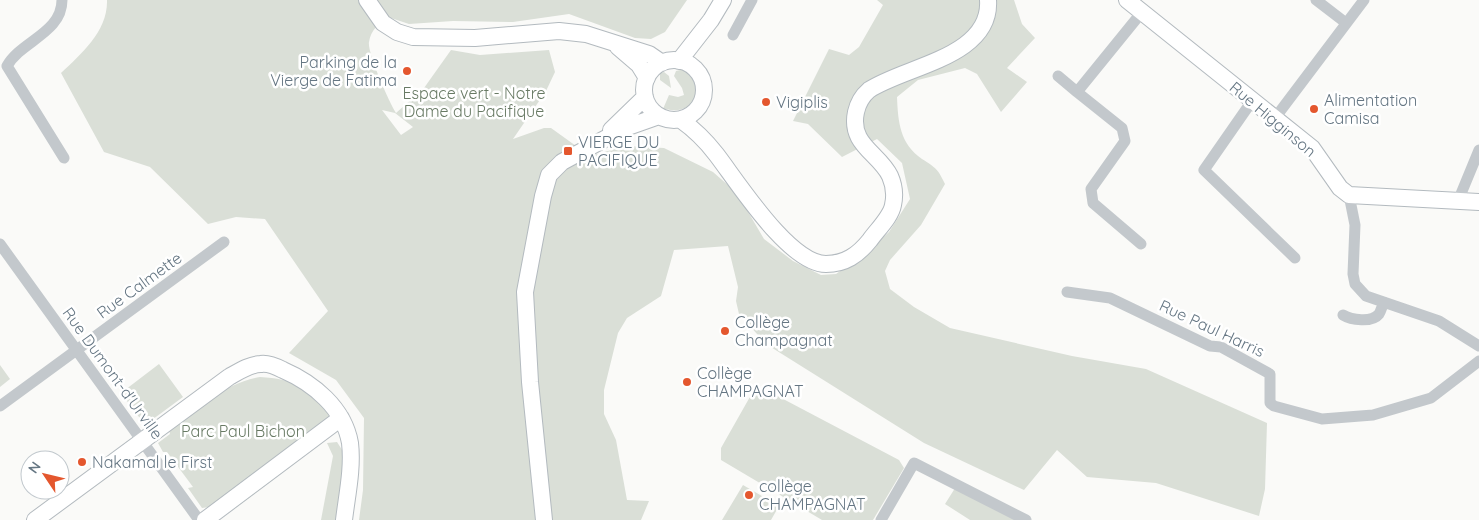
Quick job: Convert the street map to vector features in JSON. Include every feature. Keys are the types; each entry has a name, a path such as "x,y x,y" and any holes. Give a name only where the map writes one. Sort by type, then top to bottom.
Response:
{"street":[{"path":"62,0 62,8 54,25 13,56 7,66 64,158"},
{"path":"367,0 383,23 397,32 413,36 476,38 559,31 586,34 608,40 649,54 662,63"},
{"path":"679,61 711,20 723,0"},
{"path":"733,35 752,0"},
{"path":"681,120 697,131 717,155 744,194 780,237 806,257 820,264 837,264 852,258 865,247 893,207 894,190 890,175 864,147 856,130 854,118 857,106 865,94 884,80 931,63 974,38 982,28 988,0"},
{"name":"Rue Higginson","path":"1127,0 1312,148 1340,188 1349,195"},
{"path":"1316,0 1346,23"},
{"path":"1275,118 1364,0"},
{"path":"1077,92 1142,12"},
{"path":"698,72 701,51 711,20"},
{"path":"608,40 639,65 647,78"},
{"path":"679,61 692,66 698,72 704,89 699,107 688,117 681,120 666,119 659,116 648,105 645,97 647,78 662,63 679,61"},
{"path":"1058,76 1122,128 1125,141 1091,189 1093,203 1141,244"},
{"path":"590,146 617,125 645,97"},
{"path":"1252,101 1204,170 1295,258"},
{"path":"699,107 717,155"},
{"path":"544,520 530,382 525,292 543,196 549,175 562,162 624,128 659,116"},
{"path":"1458,201 1479,150"},
{"path":"1479,202 1349,195 1355,225 1353,274 1355,284 1366,296 1439,321 1479,346"},
{"name":"Rue Calmette","path":"0,406 224,242"},
{"name":"Rue Dumont-d'Urville","path":"0,244 199,520"},
{"name":"Rue Paul Harris","path":"1067,292 1110,298 1210,346 1220,347 1270,374 1270,403 1274,406 1322,419 1373,415 1430,398 1479,361"},
{"path":"1343,315 1361,320 1373,319 1384,302"},
{"path":"35,520 229,377 261,364 276,367 300,377 319,391 341,418 350,444 350,468 344,520"},
{"path":"205,520 341,418"},
{"path":"881,520 914,463 1026,520"}],"green space":[{"name":"Espace vert - Notre Dame du Pacifique","path":"107,0 687,0 665,32 651,39 635,38 569,14 513,22 453,21 409,24 388,17 373,31 369,47 379,77 396,113 424,88 451,50 480,55 549,50 555,72 546,91 513,139 544,128 551,128 590,156 626,146 664,148 713,172 737,193 764,239 793,261 821,275 836,274 863,255 889,232 910,199 902,163 877,139 842,157 808,124 793,121 829,49 849,55 859,47 883,5 877,0 1014,0 1022,24 1035,38 1007,68 1027,82 1001,112 977,74 965,68 918,80 897,97 898,115 905,139 915,153 936,169 945,184 921,225 890,260 885,271 890,289 914,307 950,328 1072,356 1146,369 1267,423 1265,489 1259,516 1156,483 1087,477 1057,450 1024,490 924,443 766,344 739,314 736,301 738,287 728,246 674,250 661,296 627,318 618,333 604,390 604,414 616,440 627,500 649,501 641,520 359,520 363,490 364,418 336,380 289,353 328,311 265,219 236,217 208,224 150,167 104,152 61,73 92,41 103,22","holes":["382,110 395,113 413,127 401,135"]},
{"path":"684,69 691,77 695,86 694,100 683,109 663,109 669,95 678,97 684,95 674,76 676,71"},
{"path":"664,72 669,76 671,88 660,80 660,73"},
{"path":"159,364 183,397 145,425 121,393"},
{"path":"0,365 10,379 0,387"},
{"name":"Parc Paul Bichon","path":"260,377 283,380 301,386 317,398 330,417 210,507 202,508 188,488 193,487 167,452 163,452 158,443 170,434 169,430 212,398 235,385"},
{"path":"759,390 768,391 899,460 904,468 873,520 822,520 721,460 721,448 751,395"},
{"path":"337,442 346,456 336,520 321,520 333,456 327,443"},
{"path":"743,485 779,506 771,520 722,520"},
{"path":"957,485 1026,520 970,520 945,504"}],"place":[{"name":"Parking de la Vierge de Fatima","path":"407,71"},
{"name":"Vigiplis","path":"766,102"},
{"name":"Alimentation Camisa","path":"1314,109"},
{"name":"VIERGE DU PACIFIQUE","path":"568,151"},
{"name":"Collège Champagnat","path":"725,331"},
{"name":"Collège CHAMPAGNAT","path":"687,382"},
{"name":"Nakamal le First","path":"82,462"},
{"name":"collège CHAMPAGNAT","path":"749,495"}]}
